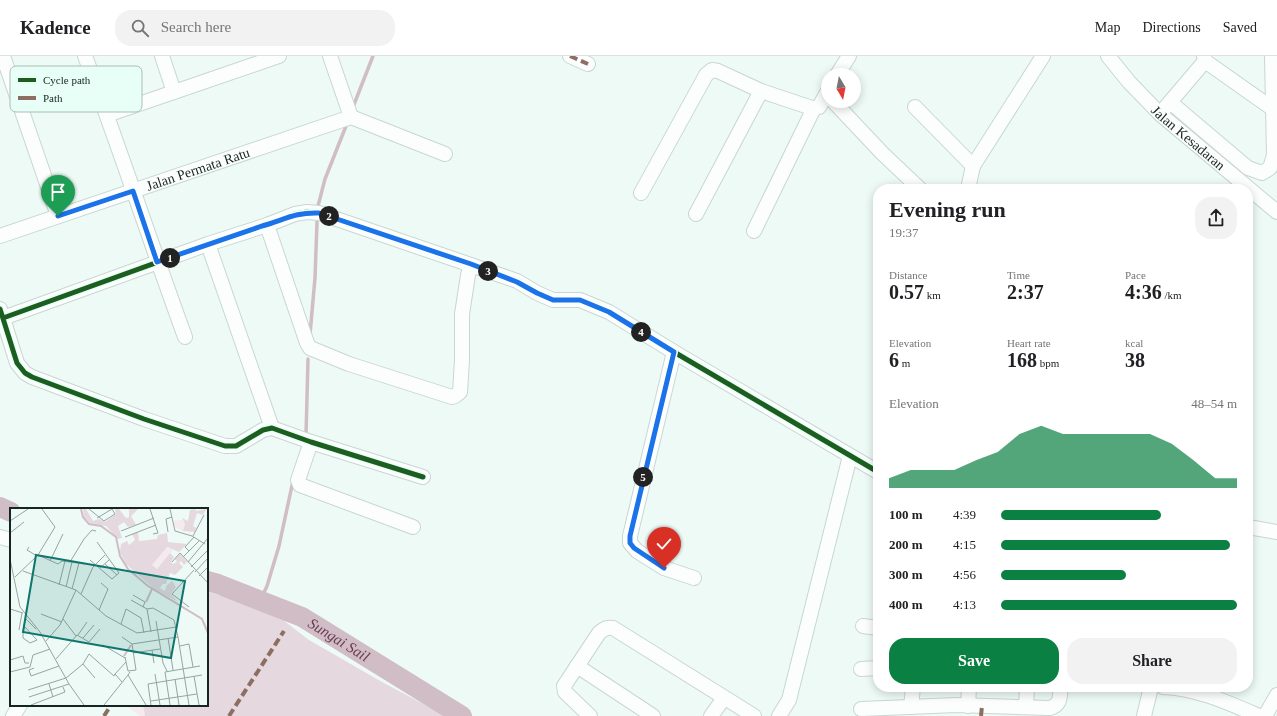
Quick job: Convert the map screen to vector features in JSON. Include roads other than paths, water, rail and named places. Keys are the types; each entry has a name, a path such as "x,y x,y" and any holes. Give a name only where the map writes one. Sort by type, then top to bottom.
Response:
{"street":[{"path":"3,56 10,76"},
{"path":"85,56 89,66"},
{"path":"162,56 174,92"},
{"path":"142,103 279,56"},
{"path":"330,56 351,116 445,154"},
{"path":"570,56 588,64"},
{"path":"841,68 849,56"},
{"path":"969,184 974,166 1043,56"},
{"name":"Jalan Kesadaran","path":"1108,56 1129,82 1160,114 1244,184"},
{"path":"1170,102 1248,168 1262,173 1270,168 1274,155 1272,56"},
{"path":"1160,114 1204,58 1273,108"},
{"path":"641,192 706,75 712,70 718,70 761,91 814,108 821,105"},
{"path":"696,214 761,91"},
{"path":"915,107 974,166"},
{"path":"754,231 814,108"},
{"path":"840,108 882,153 915,184"},
{"path":"22,112 58,216"},
{"path":"106,112 157,262 185,338"},
{"path":"107,115 116,112"},
{"name":"Jalan Permata Ratu","path":"0,236 351,116"},
{"name":"Jalan Kesadaran","path":"1253,192 1277,212"},
{"path":"423,477 311,442 272,428 263,430 236,446 226,446 144,419 32,377 25,373 17,363 2,313 267,225 295,214 307,212 319,213 471,264 517,282 553,300 580,300 609,312 873,469"},
{"path":"267,225 306,343 310,348 349,364 448,396 455,396 460,392 462,314 471,264"},
{"path":"208,244 272,428"},
{"path":"674,352 630,536 630,543 637,551 664,568 694,578"},
{"path":"311,442 298,480 300,485 413,527"},
{"path":"779,716 789,700 850,456"},
{"path":"1253,528 1277,532"},
{"path":"0,537 10,540"},
{"path":"863,626 873,627"},
{"path":"590,716 565,692 564,686 599,633 608,627 613,628 754,716"},
{"path":"577,666 653,716"},
{"path":"861,669 873,668"},
{"path":"911,707 912,692"},
{"path":"968,706 969,692"},
{"path":"1026,707 1027,692"},
{"path":"861,709 911,707 927,711 968,706 982,711 1026,707 1050,708 1057,705 1060,692"},
{"path":"1144,716 1150,692"},
{"path":"1192,692 1214,697 1259,716"},
{"path":"711,716 724,698"},
{"path":"13,716 19,706"}],"waterway":[{"path":"353,107 373,56"},
{"path":"318,206 325,179 346,126"},
{"path":"310,334 315,278 317,222"},
{"path":"306,435 308,359"},
{"path":"260,601 267,586 279,546 293,481"},
{"name":"Sungai Sail","path":"0,507 10,512"},
{"name":"Sungai Sail","path":"208,581 302,617 462,716"}]}
